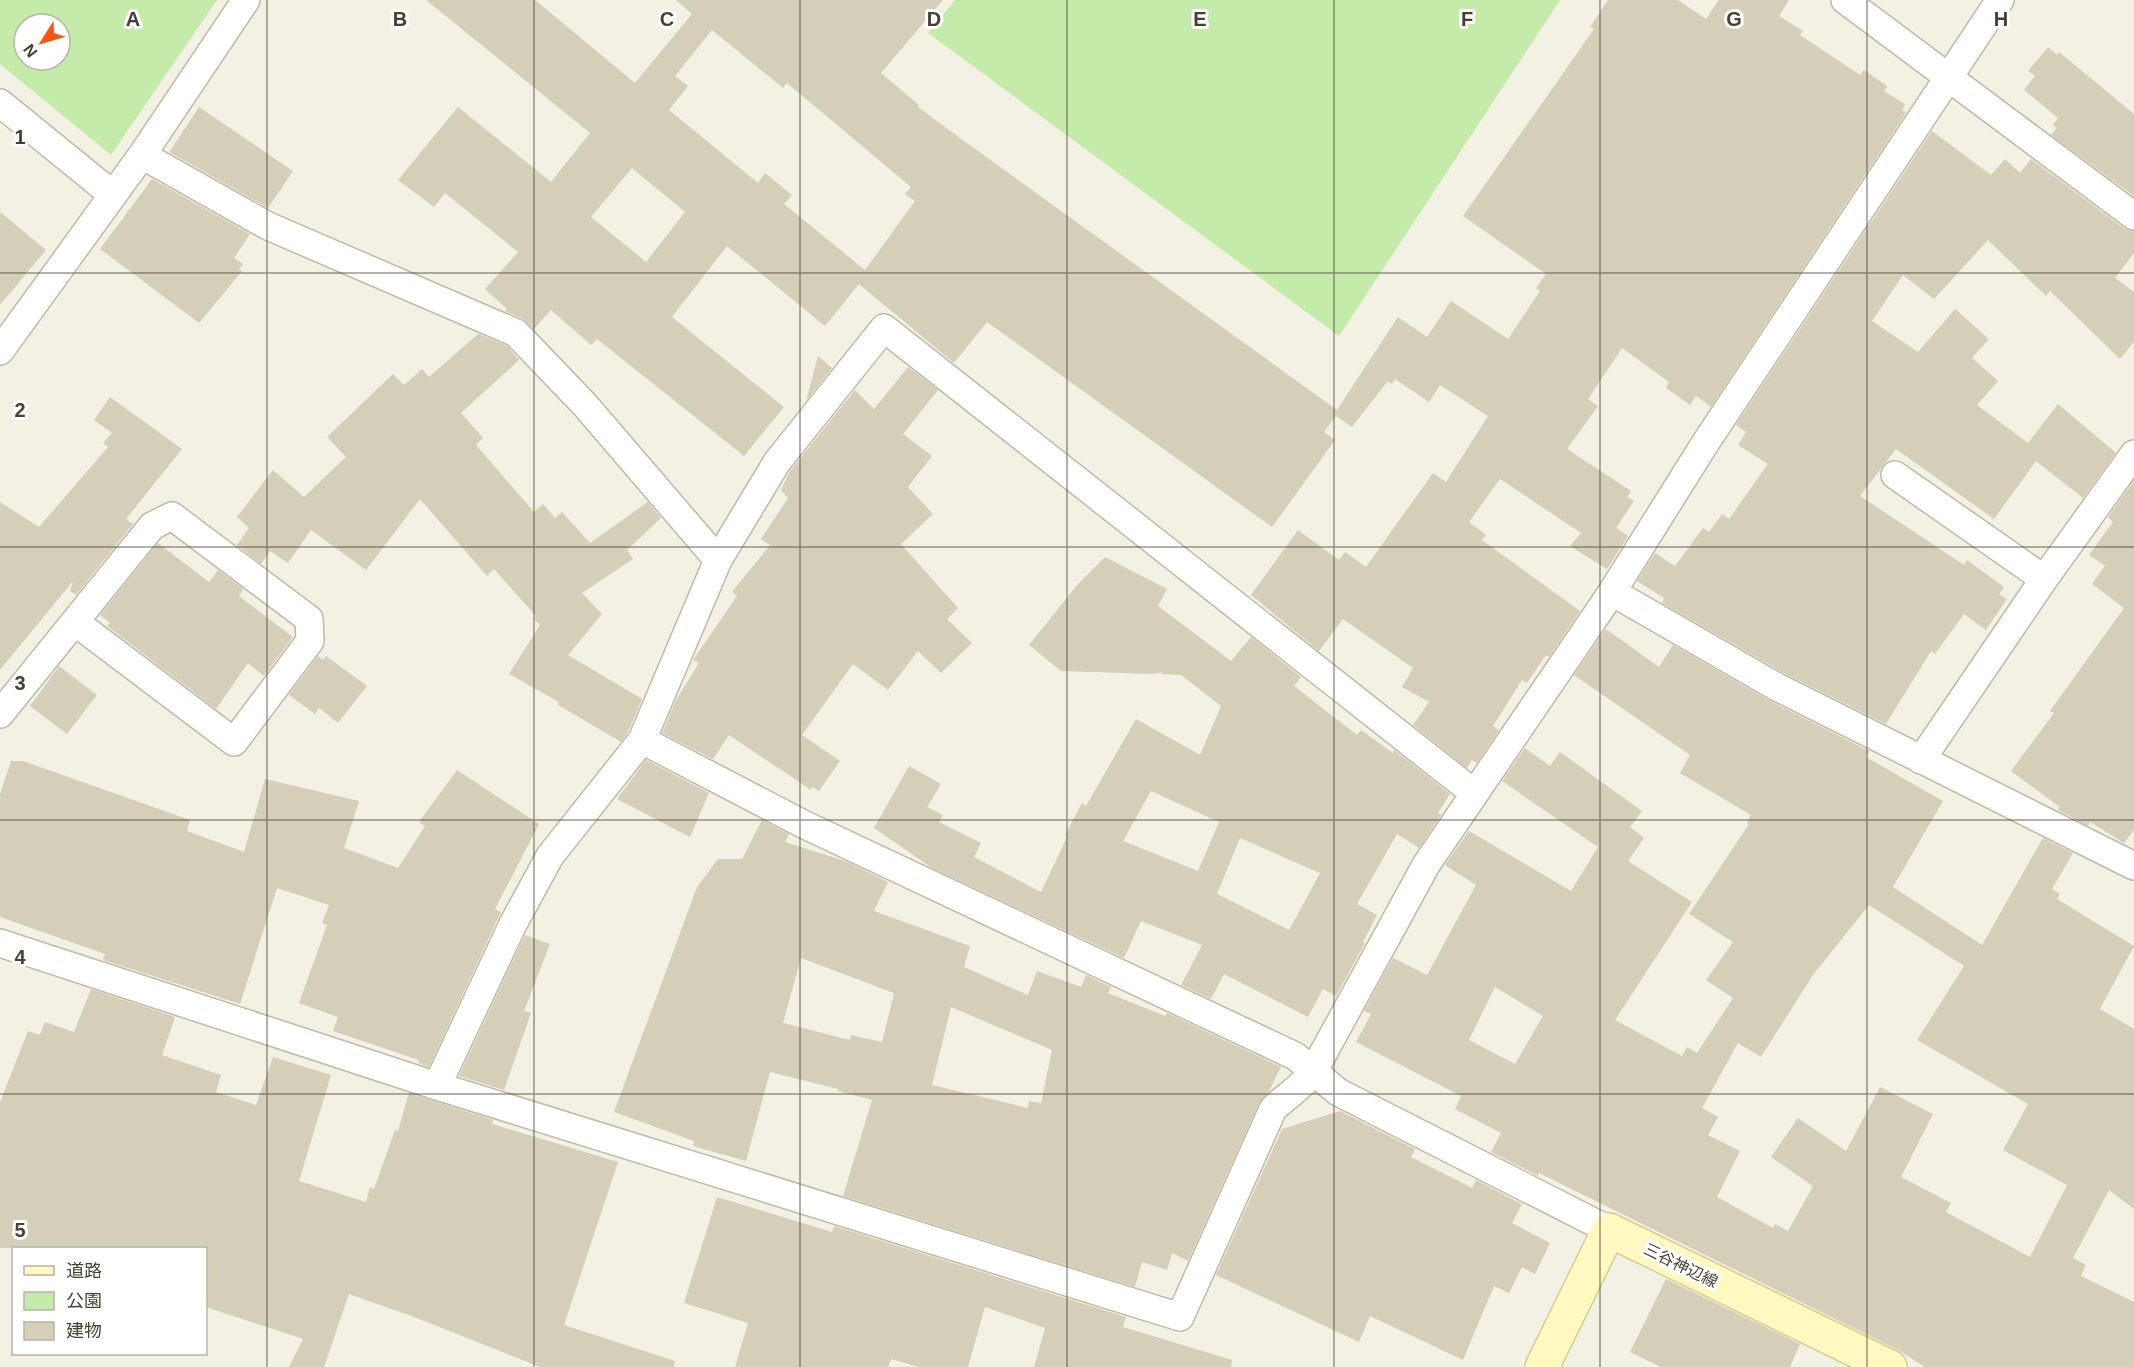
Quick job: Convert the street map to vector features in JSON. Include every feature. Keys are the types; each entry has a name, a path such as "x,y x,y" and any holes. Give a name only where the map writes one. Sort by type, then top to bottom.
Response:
{"main road":[{"path":"1542,1367 1609,1230"},
{"name":"三谷神辺線","path":"1609,1230 1890,1367"}],"street":[{"path":"0,351 142,155 246,0"},
{"path":"1845,0 2134,216"},
{"path":"2,951 1180,1317 1273,1109 1285,1097 1303,1086 1314,1072 1426,865 1612,592 1706,442 2000,0"},
{"path":"0,103 113,195"},
{"path":"142,155 268,226 516,333 585,405 718,560"},
{"path":"437,1086 513,924 550,856 642,740 718,560 777,462 884,328 1474,793"},
{"path":"1921,760 2044,579 2134,454"},
{"path":"1895,475 2044,579"},
{"path":"0,714 152,526 172,516 309,618 310,641 234,742 75,622"},
{"path":"1612,592 1777,687 2134,865"},
{"path":"642,740 805,825 1295,1056 1338,1092 1609,1230"}],"green space":[{"path":"0,0 217,0 111,155 0,64"},
{"path":"955,0 1560,0 1339,336 928,33"}],"building":[{"path":"426,0 535,0 635,83 692,14 676,0 943,0 881,73 919,105 918,107 1337,410 1398,317 1427,337 1451,301 1508,339 1540,291 1536,288 1546,274 1463,216 1594,29 1590,27 1608,0 1678,0 1706,19 1719,0 1789,0 1779,16 1803,31 1800,35 1860,75 1864,70 1887,86 1884,91 1905,104 1902,110 1906,113 1711,407 1696,396 1690,405 1666,388 1669,382 1622,348 1588,399 1598,406 1567,449 1631,491 1627,497 1634,501 1616,528 1628,536 1607,569 1570,546 1581,533 1500,479 1469,522 1486,535 1482,540 1580,611 1549,657 1546,655 1527,683 1522,680 1493,726 1499,730 1477,763 1472,760 1467,768 1413,725 1429,702 1402,687 1413,668 1343,619 1319,651 1251,595 1298,530 1339,560 1345,552 1366,567 1433,473 1446,482 1488,416 1440,385 1429,402 1395,379 1392,384 1387,382 1352,427 1336,416 1324,432 1335,440 1272,527 987,322 954,363 859,284 825,326 727,246 672,317 784,407 744,456 597,339 591,345 551,310 534,329 523,319 505,311 507,309 485,289 518,252 445,193 434,207 398,180 458,107 551,182 590,133","holes":["712,30 783,88 787,83 911,187 905,194 915,201 865,270 784,204 792,195 765,173 758,183 669,110 688,86 675,76","632,168 685,212 646,262 591,217"]},
{"path":"2048,47 2057,55 2059,52 2134,114 2134,196 2051,135 2057,128 2053,125 2058,118 2024,90 2035,76 2028,71"},
{"path":"199,107 293,171 268,208 171,153 170,151"},
{"path":"1932,131 1991,175 2005,159 2020,173 2031,159 2125,229 2134,231 2134,253 2115,278 2134,292 2134,342 2120,359 2050,291 2046,296 1988,240 1934,299 1903,275 1872,321 1918,352 1955,309 1989,339 1972,358 1998,381 1977,405 2028,443 2058,404 2116,453 2083,498 2036,461 1994,519 1896,449 1860,496 1964,565 1967,560 2004,587 1999,594 2007,599 1986,630 1964,614 1935,654 1931,651 1886,724 1784,673 1662,603 1664,598 1637,581 1655,553 1675,566 1703,528 1709,532 1722,514 1729,519 1768,464 1738,445 1746,432 1736,425"},
{"path":"152,179 250,234 234,258 243,264 239,269 242,271 199,323 100,249"},
{"path":"0,212 46,250 0,305"},
{"path":"478,334 507,346 519,360 461,413 483,438 476,445 534,512 543,504 555,518 562,512 590,543 648,502 661,518 627,550 633,559 582,593 602,614 568,655 642,699 628,732 621,742 558,705 559,702 509,674 540,625 534,619 536,616 494,569 487,576 420,499 366,570 311,530 288,563 270,551 261,564 237,545 249,528 237,517 273,470 304,497 346,457 327,437 393,374 404,385 422,369 429,377"},
{"path":"818,356 832,368 806,401"},
{"path":"908,367 938,390 903,434 932,456 908,487 933,514 901,544 958,608 947,619 972,643 941,673 918,651 888,690 853,664 802,735 840,761 819,791 812,787 811,790 729,735 713,759 662,733 676,700 699,663 693,660 737,596 732,592 770,545 761,539 788,498 781,490 790,471 855,390 874,409"},
{"path":"110,397 182,449 126,519 133,524 76,595 70,591 73,581 0,670 0,502 39,527 108,447 103,443 112,433 94,420"},
{"path":"2134,481 2134,830 2124,843 2090,822 2088,826 2058,810 2060,807 2011,771 2054,713 2050,711 2124,608 2092,584 2105,566 2089,555 2113,522 2108,517"},
{"path":"158,543 209,582 218,570 243,589 239,596 293,637 264,676 248,663 216,709 107,626 110,623 100,615"},
{"path":"1105,557 1167,589 1158,606 1231,661 1251,637 1301,677 1294,686 1357,735 1361,730 1393,753 1394,750 1450,794 1438,813 1441,815 1419,848 1397,834 1357,904 1377,915 1363,942 1365,943 1336,996 1323,989 1308,1017 1224,974 1211,999 1181,985 1202,945 1141,921 1124,958 932,868 874,828 909,766 941,784 927,807 943,815 939,822 981,843 974,857 1041,892 1067,837 1065,835 1082,803 1086,806 1136,719 1200,755 1221,706 1181,675 1161,674 1162,672 1154,674 1061,671 1029,645 1078,584","holes":["1151,791 1219,822 1198,871 1123,841","1240,838 1320,873 1289,930 1217,894"]},
{"path":"1606,629 1659,667 1673,645 1770,701 1869,751 1866,757 1943,801 1893,887 1982,945 2043,838 2073,853 2052,889 2060,894 2057,899 2134,946 2100,1009 2134,1029 2134,1209 2109,1190 2073,1258 2086,1265 2081,1276 2134,1302 2134,1367 1925,1367 1898,1350 1539,1173 1538,1176 1491,1152 1501,1133 1455,1109 1461,1096 1356,1042 1371,1014 1364,1011 1393,958 1427,975 1476,885 1445,865 1469,831 1571,891 1598,847 1502,781 1525,748 1550,766 1560,752 1642,811 1630,827 1644,838 1628,861 1692,902 1615,1020 1682,1056 1687,1047 1697,1053 1733,998 1706,980 1733,942 1689,914 1749,824 1747,822 1751,815 1680,773 1690,755 1574,675","holes":["1869,905 1964,966 1917,1040 2028,1104 2003,1150 2067,1185 2030,1257 1946,1212 1951,1203 1901,1177 1933,1114 1880,1087 1846,1151 1798,1118 1771,1157 1813,1186 1788,1231 1775,1224 1773,1228 1717,1197 1740,1151 1708,1135 1718,1117 1702,1108 1738,1043 1761,1057 1813,975","1495,987 1543,1016 1515,1064 1469,1040"]},
{"path":"318,656 323,660 326,656 367,686 338,723 319,708 315,714 289,695"},
{"path":"59,666 97,695 67,734 30,706"},
{"path":"646,760 709,793 690,837 617,799"},
{"path":"11,761 23,761 190,820 187,831 244,852 265,779 359,801 344,848 398,868 425,826 419,822 457,770 539,824 495,909 501,912 429,1067 418,1063 419,1060 333,1031 338,1017 299,1003 327,925 322,923 329,905 277,888 240,1004 103,960 105,954 0,917 0,794"},
{"path":"762,820 789,834 785,842 845,861 888,882 874,911 970,946 964,967 1028,995 1037,971 1081,987 1086,975 1111,987 1108,993 1165,1016 1167,1013 1281,1067 1269,1091 1259,1103 1188,1261 1172,1253 1167,1270 1142,1262 1135,1287 843,1196 872,1100 838,1091 838,1089 770,1072 746,1161 693,1146 694,1141 614,1112 697,887 718,859 742,859","holes":["801,958 894,993 882,1042 851,1035 850,1040 783,1023","951,1007 1052,1050 1041,1103 1029,1101 1028,1108 932,1085"]},
{"path":"525,935 550,944 524,1011 531,1013 504,1090 459,1076"},
{"path":"91,989 175,1017 162,1055 221,1075 216,1092 256,1105 273,1057 331,1075 299,1181 366,1202 370,1187 374,1189 395,1130 398,1131 409,1093 493,1120 492,1124 618,1162 564,1325 675,1361 674,1367 540,1367 349,1294 324,1367 289,1367 303,1339 207,1307 207,1247 0,1248 0,1102 28,1031 40,1035 45,1022 74,1032"},
{"path":"1340,1111 1415,1149 1411,1157 1472,1188 1476,1180 1522,1204 1512,1223 1550,1243 1535,1274 1522,1267 1509,1293 1494,1286 1463,1360 1370,1316 1359,1342 1216,1275 1282,1129"},
{"path":"717,1197 832,1232 834,1226 1126,1317 1123,1327 1232,1360 1231,1367 1034,1367 1045,1328 985,1307 968,1367 919,1367 891,1359 888,1367 735,1367 748,1323 684,1303"},
{"path":"1666,1279 1800,1344 1790,1367 1661,1367 1630,1352"}]}
